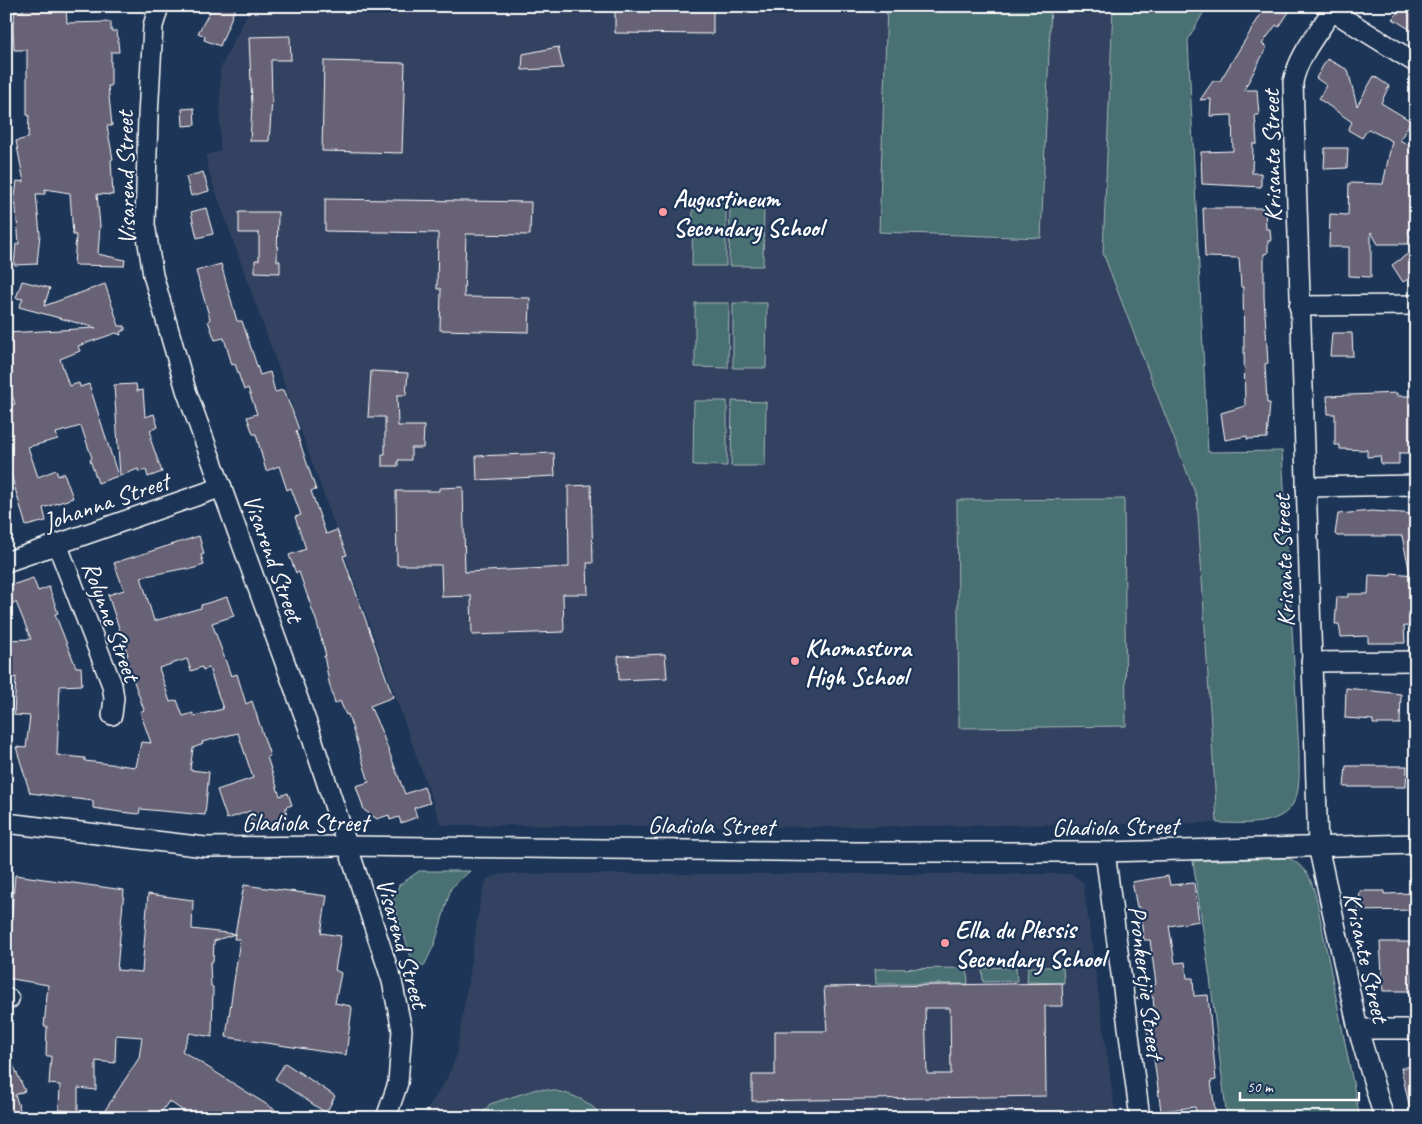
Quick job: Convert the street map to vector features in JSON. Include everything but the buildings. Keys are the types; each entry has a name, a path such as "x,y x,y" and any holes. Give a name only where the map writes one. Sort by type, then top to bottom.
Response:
{"street":[{"name":"Visarend Street","path":"159,6 153,26 145,224 153,275 186,390 308,726 381,946 402,1030 398,1083 386,1118"},
{"path":"1333,9 1416,63"},
{"name":"Krisante Street","path":"1333,9 1303,53 1296,67 1293,82 1318,846 1358,1029 1384,1118"},
{"path":"1299,306 1416,305"},
{"path":"1306,487 1416,485"},
{"name":"Johanna Street","path":"6,562 222,487"},
{"name":"Rolynne Street","path":"57,544 112,685 114,698 112,715"},
{"path":"1311,662 1416,661"},
{"name":"Gladiola Street","path":"6,823 205,847 347,846 853,852 1106,852 1416,844"},
{"name":"Pronkertjie Street","path":"1106,852 1140,1118"},
{"path":"1358,1029 1416,1029"}],"shaded area":[{"path":"251,6 1113,6 1103,253 1197,498 1217,823 812,827 441,825 208,170 206,155 220,151 220,69"},
{"path":"502,874 1071,874 1083,882 1116,1118 422,1118 447,1078 456,1057 481,896 487,879"}],"green space":[{"path":"887,6 1051,6 1041,238 879,232"},
{"path":"1113,6 1207,6 1188,40 1208,452 1282,451 1299,779 1297,794 1292,805 1285,813 1275,819 1264,822 1217,823 1197,498 1103,253"},
{"path":"693,201 726,201 726,266 692,266"},
{"path":"730,201 764,202 763,266 729,266"},
{"path":"695,303 729,303 728,368 695,367"},
{"path":"733,303 767,303 766,368 733,368"},
{"path":"694,401 727,401 727,466 693,465"},
{"path":"732,401 766,402 765,466 731,466"},
{"path":"1124,499 1126,726 959,728 957,500"},
{"path":"1289,858 1307,874 1316,897 1360,1118 1227,1118 1210,978 1193,861"},
{"path":"419,871 470,871 451,888 435,943 424,966 412,960 393,902 399,885"},
{"path":"1016,967 1017,981 983,982 982,968"},
{"path":"1028,967 1063,967 1064,983 1027,982"},
{"path":"967,968 968,984 876,984 875,969"},
{"path":"537,1089 573,1096 590,1105 603,1118 478,1118 490,1104"}],"place":[{"name":"Augustineum Secondary School","path":"663,212"},
{"name":"Khomastura High School","path":"795,661"},
{"name":"Ella du Plessis Secondary School","path":"945,943"}]}
